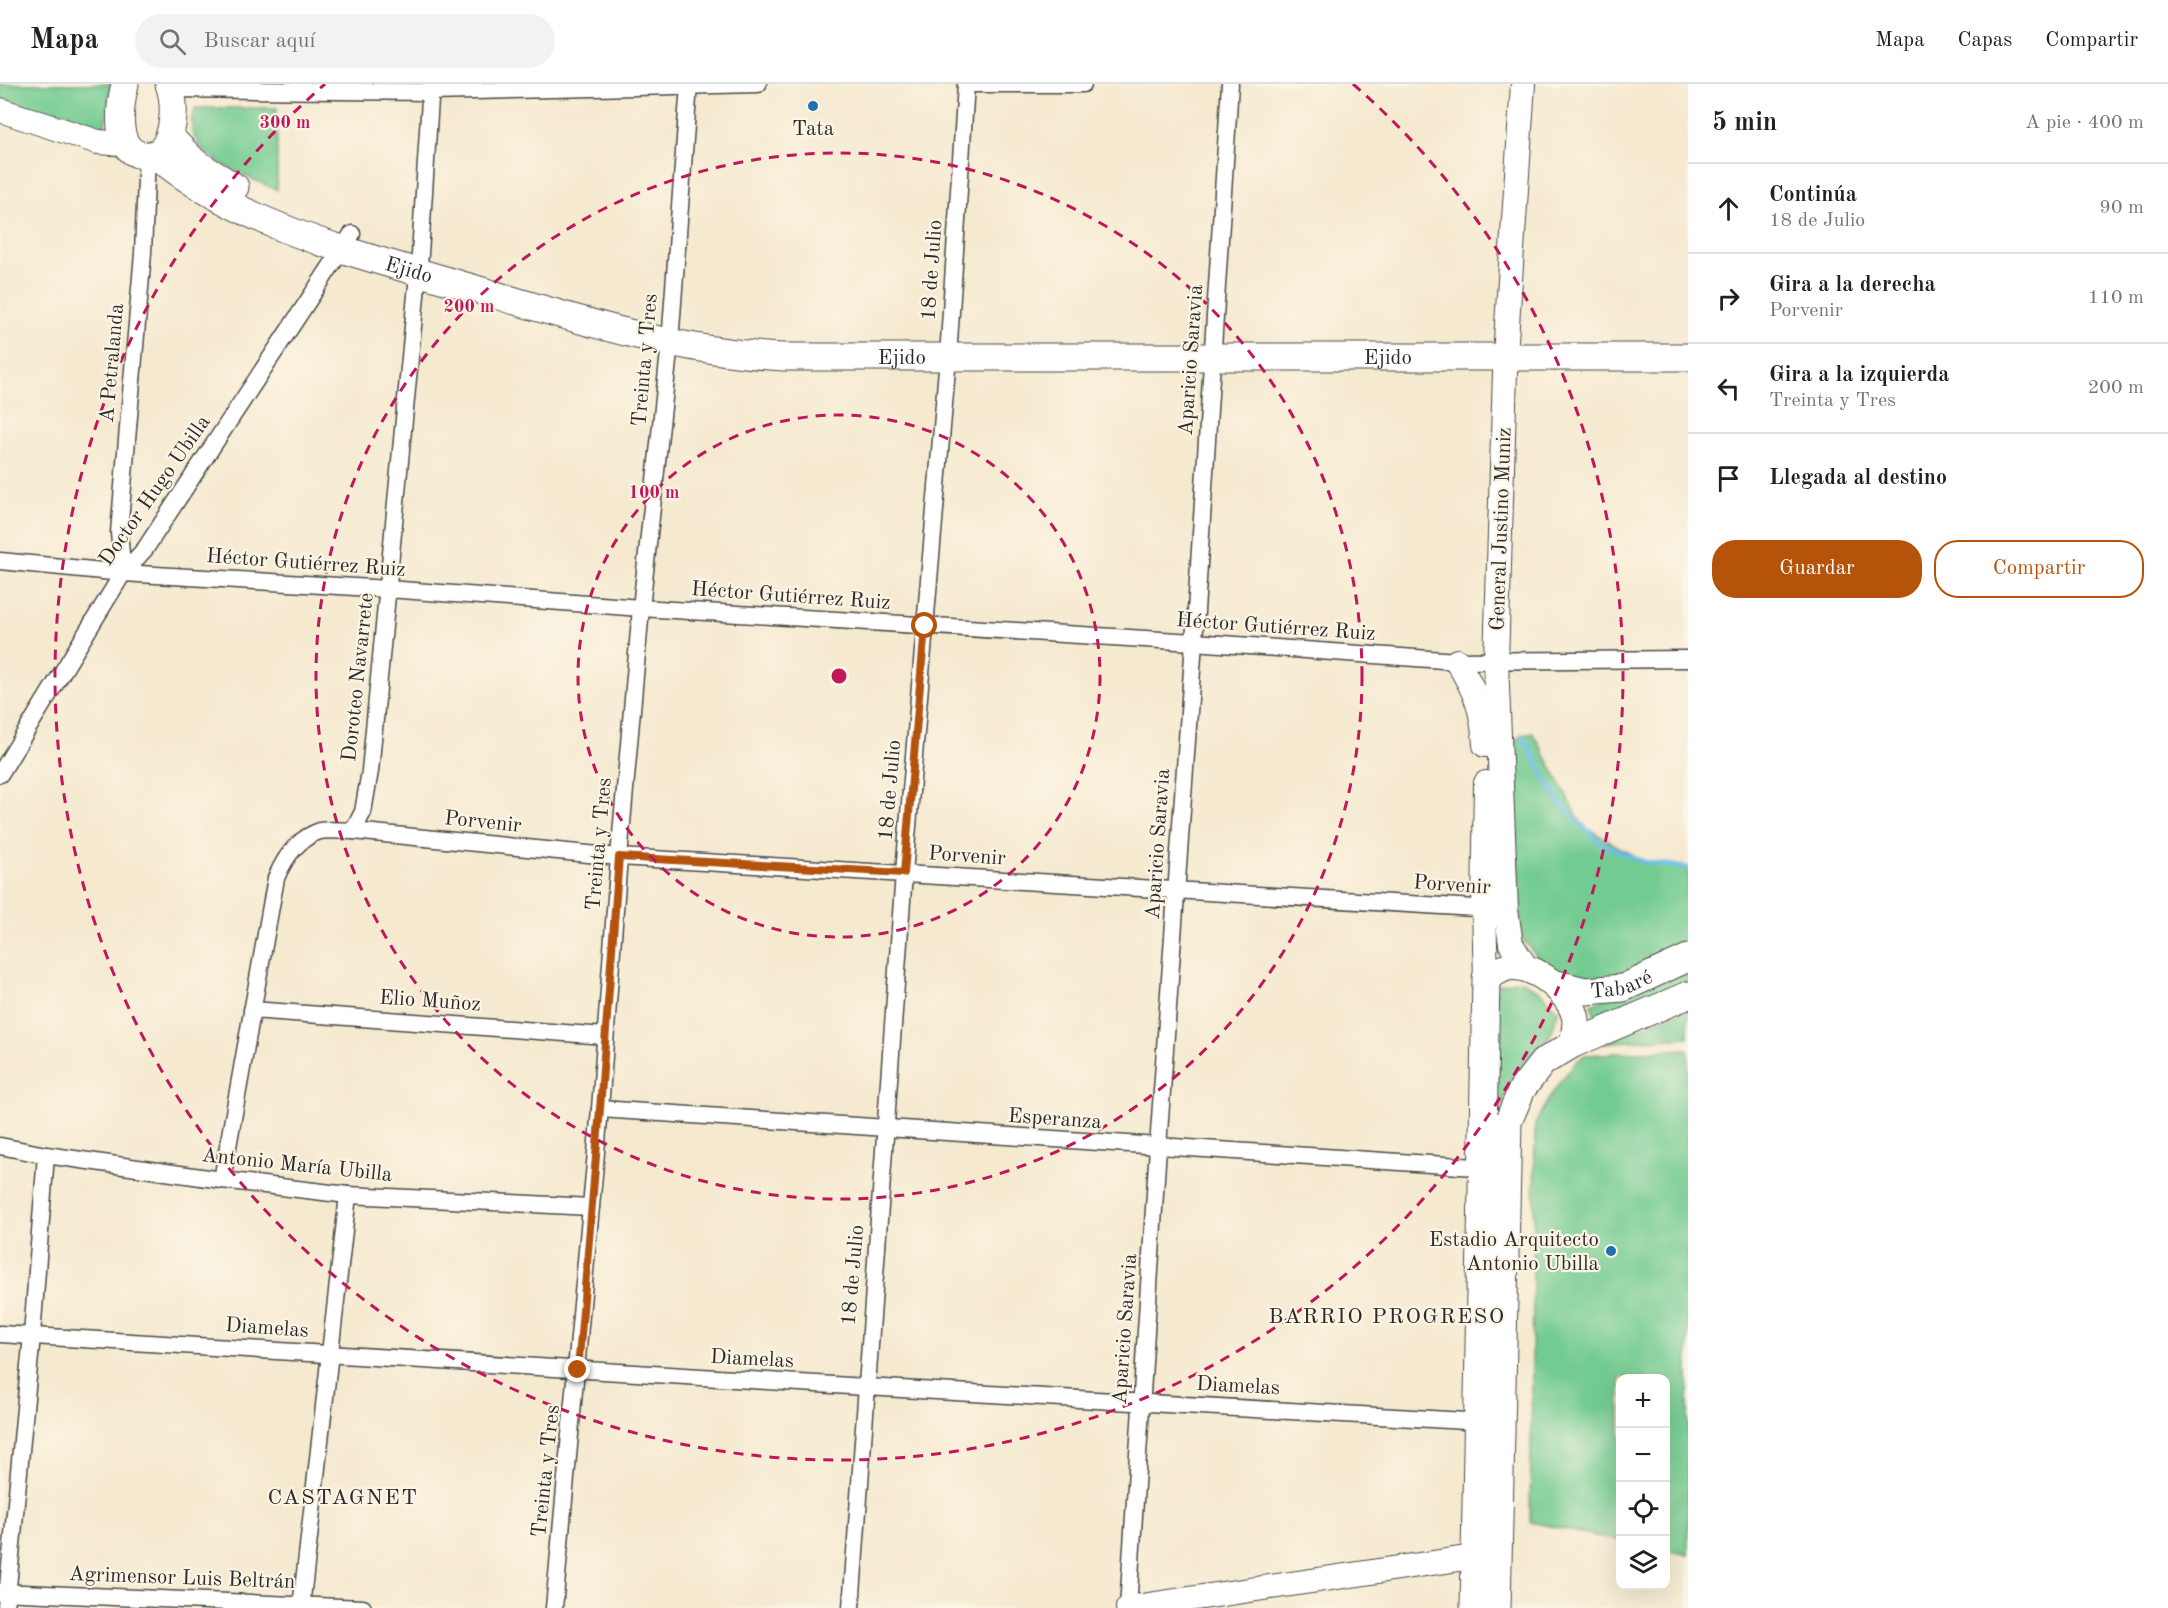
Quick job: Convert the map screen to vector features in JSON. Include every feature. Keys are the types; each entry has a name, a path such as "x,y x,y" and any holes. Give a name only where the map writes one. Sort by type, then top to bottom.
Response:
{"main road":[{"path":"124,84 121,135 149,148 172,114 170,87"},
{"name":"Ejido","path":"149,148 196,163 244,192 347,241 419,263 516,284 670,335 948,349 1505,349 1688,357"},
{"name":"Ejido","path":"1505,349 1688,338"},
{"name":"Tabaré","path":"1553,983 1586,991 1623,988 1688,958"},
{"path":"1474,1608 1486,1555 1494,1168 1486,978 1508,967 1527,969 1553,983 1568,998 1576,1020 1573,1044"},
{"name":"Tabaré","path":"1494,1168 1508,1122 1522,1089 1543,1062 1573,1044 1688,995"},
{"path":"1486,1555 1497,1608"}],"street":[{"name":"Treinta y Tres","path":"554,1608 578,1370 641,608 670,335 689,84"},
{"path":"170,87 430,88 759,84"},
{"path":"966,84 1083,84"},
{"name":"18 de Julio","path":"851,1608 904,873 948,349 966,84"},
{"name":"Aparicio Saravia","path":"1128,1608 1230,84"},
{"name":"General Justino Muniz","path":"1486,978 1495,910 1496,661 1505,349 1523,84"},
{"name":"Doroteo Navarrete","path":"353,831 363,812 370,771 419,263 430,88"},
{"path":"0,110 98,142 149,148"},
{"name":"A Petralanda","path":"123,573 119,533 143,253 149,148"},
{"name":"Doctor Hugo Ubilla","path":"0,774 123,573 145,549 347,241"},
{"name":"Héctor Gutiérrez Ruiz","path":"0,561 123,573 1457,661 1688,659"},
{"name":"General Justino Muniz","path":"1457,661 1473,689 1484,721 1495,910 1527,969"},
{"path":"222,1180 276,879 283,862 298,844 320,831 353,831"},
{"name":"Porvenir","path":"353,831 619,857 1495,910"},
{"name":"Elio Muñoz","path":"252,1010 605,1036"},
{"name":"Esperanza","path":"600,1109 1494,1168"},
{"name":"Antonio María Ubilla","path":"0,1146 46,1155 222,1180 348,1195 591,1207"},
{"path":"4,1598 32,1335 46,1155"},
{"path":"301,1606 348,1195"},
{"name":"Diamelas","path":"0,1334 578,1370 1489,1422"},
{"path":"1128,1608 1486,1555"},
{"name":"Agrimensor Luis Beltrán","path":"4,1598 363,1608"}],"green space":[{"path":"0,84 111,84 104,131 0,99"},
{"path":"195,108 277,108 277,190 233,170 204,150 195,138 192,124"},
{"path":"1533,733 1583,826 1644,862 1688,868 1688,948 1630,975 1595,980 1546,968 1521,937 1513,743 1522,735"},
{"path":"1688,965 1688,985 1598,1024 1591,1004"},
{"path":"1521,980 1542,993 1558,1011 1551,1034 1513,1074 1491,1135 1496,985"},
{"path":"1688,1008 1688,1037 1602,1043"},
{"name":"Estadio Arquitecto Antonio Ubilla","path":"1688,1049 1688,1555 1670,1551 1670,1374 1616,1374 1616,1540 1530,1522 1535,1124 1556,1087 1584,1055"}],"waterway":[{"path":"1522,735 1559,802 1600,843 1644,862 1688,868"}],"place":[{"name":"Tata","path":"813,106"},
{"name":"Estadio Arquitecto Antonio Ubilla","path":"1611,1251"}],"district":[{"name":"BARRIO PROGRESO","path":"1387,1315"},
{"name":"CASTAGNET","path":"343,1496"}],"route":[{"path":"578,1370 619,857 904,873 925,626"}]}
